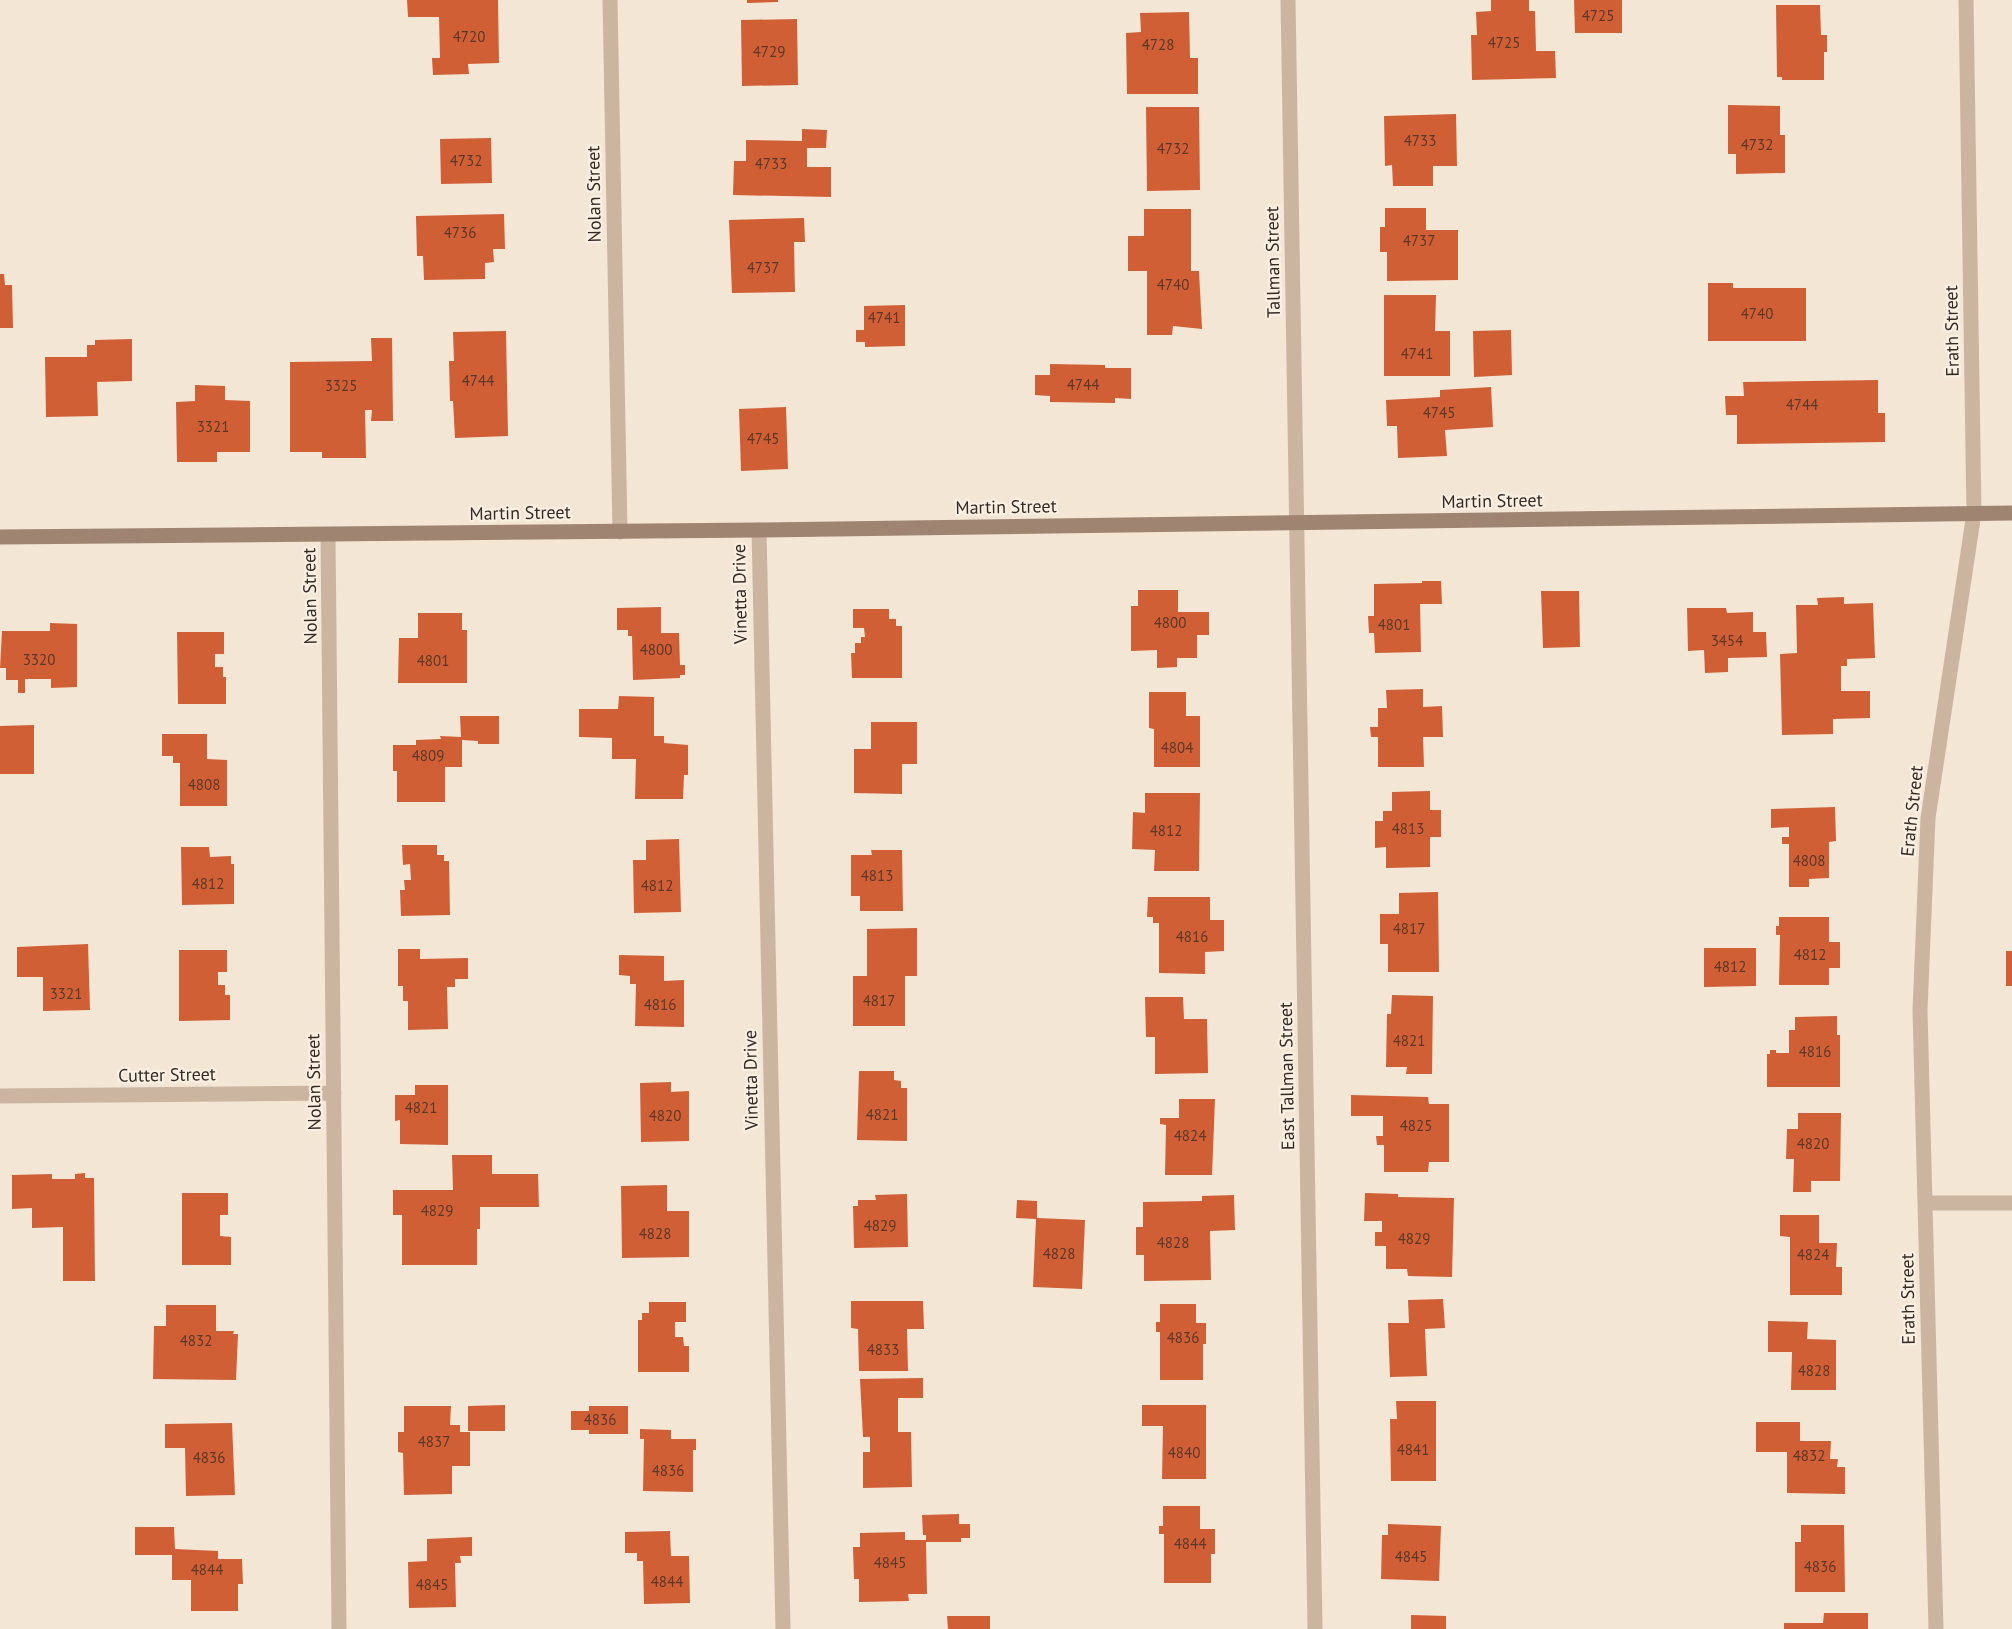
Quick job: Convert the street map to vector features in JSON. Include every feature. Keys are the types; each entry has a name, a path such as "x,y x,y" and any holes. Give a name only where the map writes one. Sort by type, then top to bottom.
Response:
{"street":[{"name":"Nolan Street","path":"610,0 620,532"},
{"name":"Tallman Street","path":"1288,0 1298,523"},
{"name":"Erath Street","path":"1936,1629 1920,1010 1928,818 1974,513 1966,0"},
{"name":"Martin Street","path":"0,537 620,532 2012,513"},
{"name":"East Tallman Street","path":"1298,523 1315,1629"},
{"name":"Vinetta Drive","path":"759,530 783,1629"},
{"name":"Nolan Street","path":"328,535 339,1629"},
{"name":"Cutter Street","path":"0,1096 334,1093"},
{"path":"1925,1203 2012,1203"}],"building":[{"path":"407,0 498,0 499,63 468,64 469,74 433,75 432,58 440,58 439,17 408,17"},
{"path":"747,0 778,0 778,2 747,3"},
{"path":"1491,0 1529,0 1529,11 1535,11 1536,51 1555,51 1556,78 1472,80 1471,35 1477,35 1476,12 1491,11"},
{"path":"1574,0 1622,0 1622,33 1575,33"},
{"path":"1776,5 1820,5 1821,35 1827,35 1827,52 1824,52 1824,80 1782,80 1782,77 1777,77"},
{"path":"1189,12 1190,58 1198,58 1198,94 1127,94 1126,33 1141,32 1140,13"},
{"path":"797,19 798,85 742,86 741,20"},
{"path":"1728,105 1780,106 1780,135 1785,135 1785,173 1736,174 1736,154 1728,154"},
{"path":"1146,107 1199,107 1200,190 1147,191"},
{"path":"1456,114 1457,166 1433,166 1433,186 1393,186 1392,165 1385,166 1384,116"},
{"path":"802,129 827,130 826,148 807,148 807,167 831,167 831,197 733,195 734,161 746,161 746,140 802,141"},
{"path":"491,138 492,183 441,184 440,139"},
{"path":"1385,208 1426,208 1426,230 1458,230 1458,280 1387,281 1387,252 1380,252 1380,227 1385,227"},
{"path":"1144,209 1191,209 1191,271 1199,271 1202,329 1173,326 1172,335 1147,335 1147,271 1128,271 1128,236 1144,236"},
{"path":"504,214 505,249 493,249 494,262 485,263 485,279 424,280 423,256 417,256 416,216"},
{"path":"804,218 805,242 794,242 795,292 732,293 729,220"},
{"path":"0,274 4,274 5,285 12,285 13,328 0,328"},
{"path":"1708,283 1733,283 1733,288 1806,288 1806,341 1708,341"},
{"path":"1384,295 1436,295 1435,331 1450,331 1450,376 1384,376"},
{"path":"905,305 905,346 865,347 865,342 856,342 856,330 864,330 864,306"},
{"path":"1511,330 1512,375 1474,377 1473,331"},
{"path":"506,331 508,436 455,438 453,401 450,401 449,361 454,361 453,332"},
{"path":"371,338 392,338 393,421 371,421 372,410 365,410 366,458 322,458 322,452 290,452 290,362 372,361"},
{"path":"132,339 132,381 97,382 98,416 46,417 45,357 87,357 87,345 95,345 95,340"},
{"path":"1050,364 1131,368 1131,399 1115,398 1115,403 1050,402 1050,396 1035,395 1035,375 1050,375"},
{"path":"1878,380 1878,413 1885,413 1885,442 1737,444 1737,415 1726,415 1725,396 1744,396 1743,382"},
{"path":"195,385 225,386 225,400 250,401 250,452 217,452 217,462 177,462 176,402 195,401"},
{"path":"1491,387 1493,427 1445,430 1447,456 1398,458 1397,426 1387,426 1386,400 1440,397 1440,390"},
{"path":"786,407 788,469 741,471 739,409"},
{"path":"1422,581 1441,581 1442,604 1420,604 1421,652 1375,653 1374,633 1369,633 1368,616 1374,616 1374,584 1422,583"},
{"path":"1138,590 1178,590 1178,612 1209,612 1209,635 1197,635 1197,658 1177,658 1177,667 1157,668 1157,650 1131,651 1131,606 1138,606"},
{"path":"1541,591 1579,591 1580,647 1543,648"},
{"path":"1844,597 1844,604 1873,603 1875,658 1847,659 1847,666 1841,666 1841,691 1870,691 1870,718 1833,719 1833,734 1782,735 1780,654 1797,653 1796,605 1818,605 1817,598"},
{"path":"661,607 661,633 679,633 680,665 685,665 685,675 680,675 680,678 633,680 632,636 628,636 628,630 617,630 617,608"},
{"path":"1687,608 1726,608 1727,613 1753,612 1753,632 1766,632 1767,657 1728,658 1728,672 1705,673 1704,650 1688,651"},
{"path":"853,609 889,609 889,619 896,619 896,626 902,626 902,678 852,678 851,653 855,653 855,643 861,643 861,637 865,637 864,628 853,628"},
{"path":"418,613 462,613 462,630 467,630 467,683 398,683 399,638 418,638"},
{"path":"50,623 77,624 77,687 51,688 51,679 25,679 25,693 18,693 18,680 6,680 6,668 0,668 2,631 50,631"},
{"path":"177,632 224,632 224,654 215,654 215,667 223,667 223,677 226,677 226,704 178,704"},
{"path":"1423,689 1423,707 1442,706 1443,737 1423,737 1424,767 1378,767 1378,737 1371,737 1370,727 1378,727 1378,708 1387,708 1386,690"},
{"path":"1149,692 1186,692 1186,716 1200,716 1200,767 1154,767 1154,729 1149,728"},
{"path":"619,696 654,697 654,736 664,736 664,743 688,745 688,775 684,775 683,799 635,799 636,759 612,759 612,738 579,737 579,709 618,709"},
{"path":"460,716 499,716 499,744 478,744 478,741 462,740 462,767 445,767 445,802 397,802 397,771 393,771 393,745 416,745 416,740 441,739 440,736 461,737"},
{"path":"871,722 917,722 917,764 902,764 902,794 854,793 854,749 871,749"},
{"path":"34,725 34,774 0,774 0,726"},
{"path":"162,734 207,734 207,759 227,760 227,806 180,806 180,763 173,763 173,756 162,756"},
{"path":"1430,791 1430,810 1441,810 1441,837 1430,837 1430,867 1386,868 1386,847 1375,848 1375,821 1383,821 1383,811 1392,811 1392,792"},
{"path":"1145,793 1200,793 1199,871 1154,871 1155,850 1132,849 1133,812 1145,813"},
{"path":"1835,807 1836,841 1829,842 1829,878 1809,879 1809,887 1789,887 1789,844 1782,844 1782,837 1789,837 1789,827 1771,828 1771,809"},
{"path":"679,839 681,912 634,913 633,860 646,860 646,840"},
{"path":"402,845 437,845 437,855 444,855 444,861 449,861 450,915 401,916 400,890 405,890 404,880 411,880 410,864 403,865"},
{"path":"181,847 209,847 210,857 231,856 231,864 234,864 234,904 182,905"},
{"path":"871,850 902,850 903,911 860,911 860,896 851,896 851,855 872,855"},
{"path":"1438,892 1439,972 1388,972 1388,944 1380,944 1380,914 1399,914 1399,893"},
{"path":"1148,897 1210,897 1210,920 1224,920 1224,951 1205,952 1205,974 1159,973 1159,923 1153,923 1153,917 1147,917"},
{"path":"1779,917 1829,917 1829,942 1840,942 1840,968 1829,968 1829,985 1779,985 1780,935 1776,935 1776,926 1779,926"},
{"path":"917,928 917,976 905,976 905,1026 853,1026 853,976 867,976 867,929"},
{"path":"88,944 90,1010 43,1011 43,977 17,977 17,947"},
{"path":"1704,948 1756,948 1756,986 1704,987"},
{"path":"398,949 420,949 420,959 468,958 468,979 455,979 455,987 447,987 448,1029 408,1030 408,1001 403,1001 403,986 398,986"},
{"path":"179,950 227,950 227,972 218,972 218,985 225,985 225,995 230,995 230,1020 179,1021"},
{"path":"2006,951 2012,951 2012,986 2006,986"},
{"path":"619,955 664,956 664,981 684,980 684,1027 635,1026 636,984 630,984 630,976 619,975"},
{"path":"1392,995 1433,996 1432,1074 1406,1074 1407,1067 1386,1067 1387,1014 1391,1014"},
{"path":"1145,997 1183,997 1184,1019 1207,1019 1208,1073 1155,1074 1155,1037 1146,1037"},
{"path":"1837,1016 1837,1035 1840,1035 1840,1087 1767,1087 1767,1054 1770,1054 1770,1050 1776,1050 1776,1053 1789,1053 1789,1030 1795,1030 1795,1017"},
{"path":"859,1071 894,1071 894,1080 901,1081 901,1088 907,1088 907,1141 857,1140"},
{"path":"671,1082 671,1092 689,1091 689,1141 641,1142 640,1083"},
{"path":"415,1085 448,1085 448,1145 400,1144 400,1120 395,1121 395,1095 415,1095"},
{"path":"1351,1095 1428,1097 1429,1104 1449,1104 1449,1162 1429,1162 1428,1172 1384,1172 1384,1145 1377,1145 1376,1136 1383,1136 1383,1116 1351,1116"},
{"path":"1179,1099 1215,1099 1212,1175 1165,1175 1166,1125 1160,1124 1160,1118 1179,1118"},
{"path":"1798,1113 1841,1113 1840,1181 1811,1181 1811,1192 1793,1192 1794,1159 1786,1159 1787,1129 1798,1129"},
{"path":"452,1155 492,1155 492,1174 538,1174 539,1207 480,1207 480,1229 477,1229 477,1265 402,1265 402,1215 393,1215 393,1190 453,1190"},
{"path":"85,1173 85,1178 94,1178 95,1281 63,1281 63,1227 32,1228 32,1208 12,1209 12,1175 52,1174 52,1179 75,1179 75,1174"},
{"path":"667,1185 667,1211 689,1211 689,1257 622,1258 621,1186"},
{"path":"182,1193 228,1193 228,1215 220,1215 220,1236 231,1237 231,1265 182,1265"},
{"path":"1365,1193 1398,1194 1398,1197 1454,1198 1452,1277 1408,1276 1407,1269 1386,1269 1386,1246 1375,1246 1375,1232 1382,1232 1382,1221 1364,1221"},
{"path":"907,1194 908,1247 854,1248 853,1206 858,1206 858,1200 876,1200 875,1195"},
{"path":"1234,1195 1235,1230 1210,1231 1211,1280 1144,1281 1144,1255 1136,1255 1136,1227 1143,1227 1143,1202 1202,1201 1202,1196"},
{"path":"1017,1200 1037,1201 1037,1218 1085,1220 1082,1289 1033,1287 1036,1219 1016,1218"},
{"path":"1780,1215 1819,1215 1819,1243 1837,1243 1836,1267 1842,1267 1842,1295 1790,1295 1790,1237 1780,1236"},
{"path":"1443,1299 1445,1328 1425,1329 1427,1376 1390,1377 1388,1323 1409,1323 1408,1300"},
{"path":"851,1301 923,1301 924,1329 907,1329 908,1371 859,1371 858,1329 851,1328"},
{"path":"649,1302 686,1302 686,1322 675,1322 675,1337 683,1337 684,1346 689,1346 689,1372 638,1372 638,1320 642,1320 642,1313 649,1313"},
{"path":"1160,1304 1196,1304 1196,1323 1206,1323 1206,1344 1203,1344 1203,1380 1160,1380 1160,1332 1156,1332 1156,1322 1160,1322"},
{"path":"166,1305 216,1305 216,1331 234,1331 233,1334 238,1334 236,1380 153,1379 154,1326 166,1326"},
{"path":"1768,1321 1808,1322 1807,1339 1836,1340 1836,1390 1791,1390 1792,1352 1768,1352"},
{"path":"923,1378 923,1398 898,1398 898,1432 911,1432 912,1487 863,1488 863,1452 870,1452 870,1437 863,1437 860,1379"},
{"path":"1396,1401 1436,1401 1436,1481 1391,1481 1390,1419 1397,1419"},
{"path":"505,1405 505,1431 468,1431 468,1406"},
{"path":"1142,1405 1206,1405 1206,1479 1162,1479 1163,1426 1142,1426"},
{"path":"404,1406 451,1406 450,1425 460,1425 460,1432 470,1432 470,1466 452,1466 452,1494 404,1495 403,1453 398,1452 398,1432 404,1432"},
{"path":"589,1406 628,1406 628,1434 589,1434 589,1430 571,1430 571,1411 589,1411"},
{"path":"1756,1422 1800,1422 1800,1441 1831,1441 1830,1459 1838,1459 1837,1467 1845,1467 1845,1494 1787,1493 1787,1452 1756,1452"},
{"path":"232,1423 235,1495 186,1496 185,1448 165,1448 165,1424"},
{"path":"640,1429 671,1430 671,1439 696,1439 696,1450 693,1450 693,1492 643,1491 644,1439 640,1439"},
{"path":"1163,1506 1200,1506 1200,1529 1215,1529 1215,1554 1211,1554 1211,1583 1164,1583 1164,1534 1159,1534 1159,1526 1163,1526"},
{"path":"959,1514 959,1524 970,1524 970,1538 961,1538 961,1542 926,1542 927,1594 908,1594 909,1601 859,1602 859,1579 854,1579 853,1547 860,1547 860,1533 905,1532 905,1540 926,1540 926,1535 923,1535 922,1515"},
{"path":"1388,1524 1441,1526 1439,1581 1381,1579 1382,1535 1388,1535"},
{"path":"1801,1525 1844,1525 1845,1592 1795,1592 1795,1542 1801,1542"},
{"path":"135,1527 174,1527 175,1549 218,1551 218,1559 242,1559 243,1584 238,1584 238,1611 191,1611 191,1580 172,1580 172,1555 135,1555"},
{"path":"670,1531 671,1556 689,1556 690,1603 644,1604 643,1561 637,1561 637,1553 625,1553 625,1532"},
{"path":"472,1537 472,1556 460,1556 461,1563 455,1563 456,1607 409,1608 408,1562 427,1561 427,1539"},
{"path":"1824,1613 1868,1613 1868,1629 1784,1629 1784,1623 1823,1623"},
{"path":"1411,1615 1446,1616 1446,1629 1411,1629"},
{"path":"947,1616 990,1616 990,1629 948,1629"}]}
